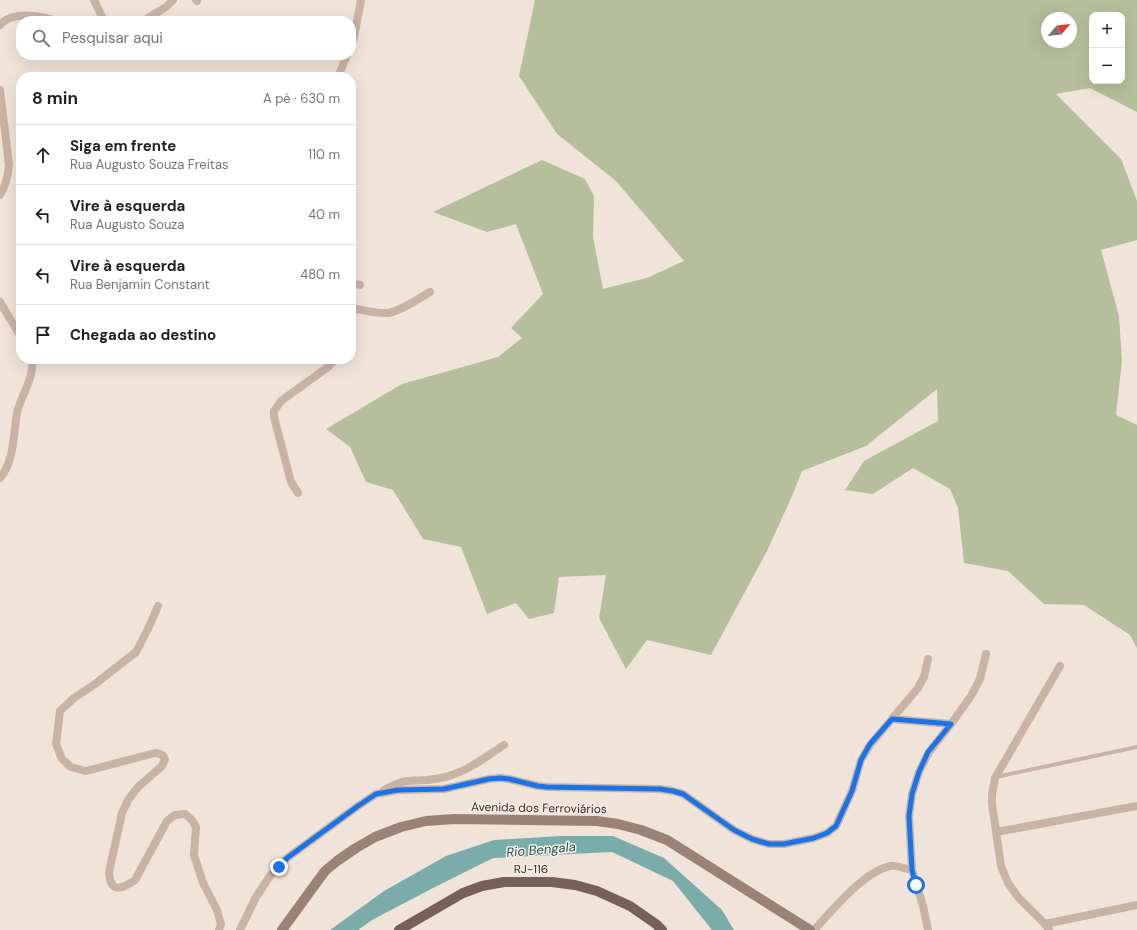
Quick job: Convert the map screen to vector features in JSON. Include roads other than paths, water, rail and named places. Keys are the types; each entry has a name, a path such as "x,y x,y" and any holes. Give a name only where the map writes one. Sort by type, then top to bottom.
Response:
{"main road":[{"name":"Avenida dos Ferroviários","path":"282,930 325,871 337,860 375,837 401,827 426,822 454,819 597,821 618,824 641,830 667,840 810,930"},
{"name":"RJ-116","path":"399,930 463,893 482,886 504,882 545,882 575,885 597,891 630,906 662,930"}],"street":[{"path":"94,0 102,16"},
{"path":"151,16 166,7 173,0"},
{"path":"356,26 361,0"},
{"path":"0,25 3,22 16,17"},
{"path":"340,72 345,60"},
{"path":"0,90 9,165 8,177 0,195"},
{"path":"356,284 360,285"},
{"path":"356,309 381,313 390,312 399,309 430,292"},
{"path":"0,302 16,329"},
{"path":"0,478 6,472 11,455 18,412 32,371 32,364"},
{"path":"298,493 291,482 274,417 274,411 281,401 331,364"},
{"path":"158,606 136,652 95,684 74,698 60,711 56,744 62,759 72,767 86,772 155,753 164,756 165,759 162,766 138,787 128,800 122,813 109,872 109,881 114,886 121,888 135,880 167,821 175,815 185,814 192,820 196,827 194,855 203,883 217,910 221,924 219,930"},
{"path":"928,930 923,906 912,870 909,816 912,794 919,772 928,752 971,696 980,679 986,654"},
{"path":"376,794 398,790 444,789 500,778 543,787 660,789 683,794 734,830 752,839 769,844 784,844 814,838 827,833 836,826 852,791 861,760 870,744 918,688 924,677 928,659"},
{"path":"1060,666 995,778 992,795 1001,866 1008,883 1018,897 1047,927 1137,905"},
{"path":"892,719 951,724"},
{"path":"240,930 256,897 270,876 287,858 358,806 394,784 406,781 435,779 468,769 504,745"},
{"path":"996,832 1137,806"},
{"path":"814,930 842,900 872,873 882,868 893,866 912,870"}],"lane":[{"path":"995,778 1137,747"}],"water":[{"name":"Rio Bengala","path":"561,836 613,836 664,858 722,910 734,930 712,930 673,881 612,852 493,858 372,920 358,930 330,930 384,891 446,856 494,840"}]}
